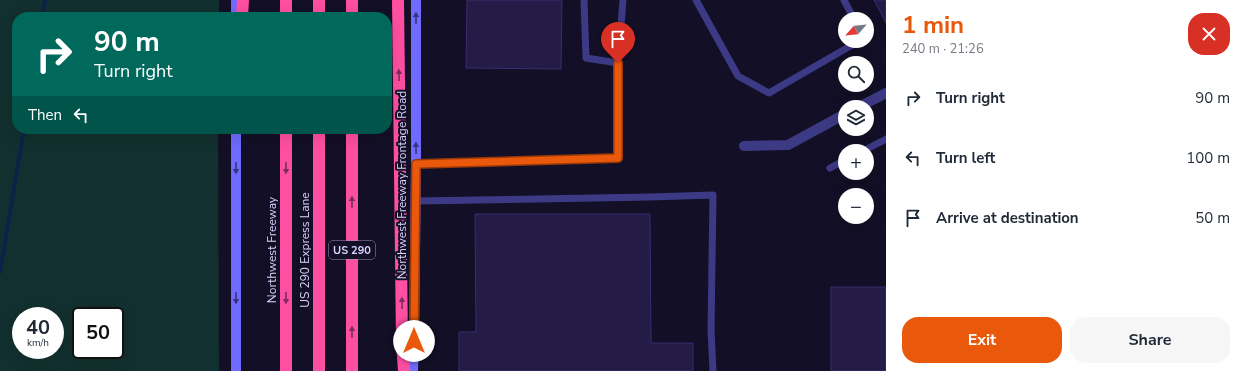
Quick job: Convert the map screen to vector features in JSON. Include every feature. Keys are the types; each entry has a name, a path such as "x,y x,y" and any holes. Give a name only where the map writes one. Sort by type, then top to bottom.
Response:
{"highway":[{"path":"242,12 243,0"},
{"path":"286,0 286,12"},
{"path":"319,0 319,12"},
{"path":"352,0 352,12"},
{"path":"398,0 402,342 404,371"},
{"name":"Northwest Freeway","path":"286,134 286,371"},
{"name":"US 290 Express Lane","path":"319,134 319,371"},
{"name":"US 290","path":"352,134 352,371"}],"main road":[{"path":"236,0 236,12"},
{"name":"Northwest Freeway Frontage Road","path":"413,371 416,164 416,0"},
{"path":"236,134 236,371"}],"street":[{"path":"872,100 886,93"},
{"path":"744,146 788,145 838,118"}],"lane":[{"path":"584,0 586,58 618,63"},
{"path":"416,164 618,158 618,63 623,0"},
{"path":"696,0 738,76 769,93 847,48"},
{"path":"844,0 850,12"},
{"path":"874,145 886,139"},
{"path":"830,168 838,164"},
{"path":"415,201 713,195 711,330 713,371"}],"green space":[{"path":"0,0 219,0 219,12 12,12 12,134 218,134 219,371 0,371"}],"building":[{"path":"467,0 562,0 561,69 466,68"},
{"path":"874,0 886,0 886,23"},
{"path":"475,214 650,214 651,343 693,343 693,371 459,371 459,332 476,332"},
{"path":"831,287 886,287 886,371 831,371"}],"waterway":[{"path":"43,12 45,0"},
{"path":"0,272 23,134"}],"route":[{"path":"414,341 416,164 618,158 618,63"}]}
